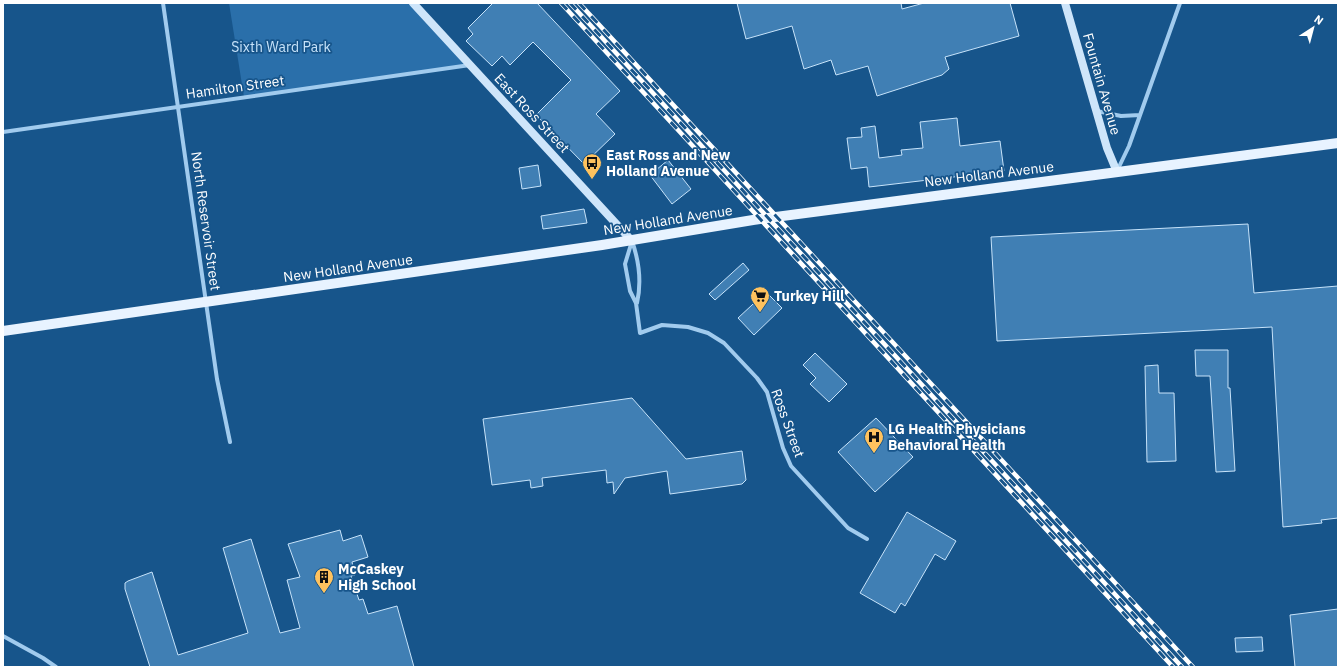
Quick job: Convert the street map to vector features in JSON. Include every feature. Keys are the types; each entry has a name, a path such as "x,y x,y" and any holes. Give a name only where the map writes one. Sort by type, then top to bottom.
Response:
{"main road":[{"name":"New Holland Avenue","path":"3,331 632,241 746,221 1338,144"}],"street":[{"name":"North Reservoir Street","path":"163,3 217,379 230,442"},
{"name":"East Ross Street","path":"414,3 632,241"},
{"name":"Fountain Avenue","path":"1065,3 1107,148 1117,172"},
{"path":"1117,172 1129,146 1180,3"},
{"name":"Hamilton Street","path":"3,132 470,65"},
{"path":"1096,111 1121,116 1140,115"},
{"name":"Ross Street","path":"632,241 625,264 630,291 636,303 640,333 662,325 688,327 712,335 731,349 757,378 767,392 783,448 791,466 848,528 868,539"},
{"name":"Ross Street","path":"632,241 638,259 640,289 636,303"},
{"path":"3,636 48,660 56,667"}],"green space":[{"name":"Sixth Ward Park","path":"229,3 413,3 470,65 244,97"}],"building":[{"path":"493,3 537,3 620,91 596,114 615,134 584,164 536,115 571,80 533,42 510,65 502,56 492,66 466,41 473,34 468,28"},
{"path":"737,3 901,3 902,9 924,3 1010,3 1019,36 945,57 949,69 942,75 877,96 868,66 836,75 831,60 804,69 792,26 746,39"},
{"path":"957,118 960,146 1000,141 1004,171 869,187 867,167 851,169 847,138 862,137 861,128 875,126 879,158 902,155 901,150 923,148 920,122"},
{"path":"668,160 691,189 672,204 650,175"},
{"path":"538,165 541,186 522,189 519,168"},
{"path":"584,209 587,223 543,229 541,216"},
{"path":"1248,224 1254,293 1338,286 1338,518 1321,520 1322,523 1283,527 1272,327 997,341 991,237"},
{"name":"Turkey Hill","path":"743,263 749,270 715,300 709,294"},
{"name":"Turkey Hill","path":"766,292 782,308 754,335 738,318"},
{"path":"1195,350 1228,350 1228,388 1230,388 1235,471 1216,472 1210,376 1196,376"},
{"path":"815,353 847,384 829,402 810,384 816,378 803,365"},
{"path":"1158,365 1159,393 1174,393 1176,461 1147,462 1145,366"},
{"path":"632,398 686,459 742,451 746,480 742,484 670,494 667,471 625,478 614,494 613,482 607,483 606,470 542,478 543,486 531,488 530,480 492,485 483,419"},
{"path":"876,418 913,457 875,492 838,452"},
{"path":"907,512 956,541 945,560 935,554 905,606 901,603 895,613 860,593"},
{"name":"McCaskey High School","path":"340,530 343,541 361,535 368,557 352,562 355,575 351,576 359,600 363,599 368,614 397,606 414,667 150,667 125,589 125,583 152,572 178,655 248,633 223,548 251,539 280,633 300,628 287,580 300,577 288,544"},
{"path":"1338,609 1338,667 1295,667 1290,615"},
{"path":"1262,637 1263,651 1236,652 1235,638"}],"railway":[{"path":"561,3 1173,667"},
{"path":"570,3 1182,667"},
{"path":"579,3 1193,667"}],"place":[{"name":"East Ross and New Holland Avenue","path":"592,180"},
{"name":"Turkey Hill","path":"760,313"},
{"name":"LG Health Physicians Behavioral Health","path":"874,454"},
{"name":"McCaskey High School","path":"324,594"}]}
